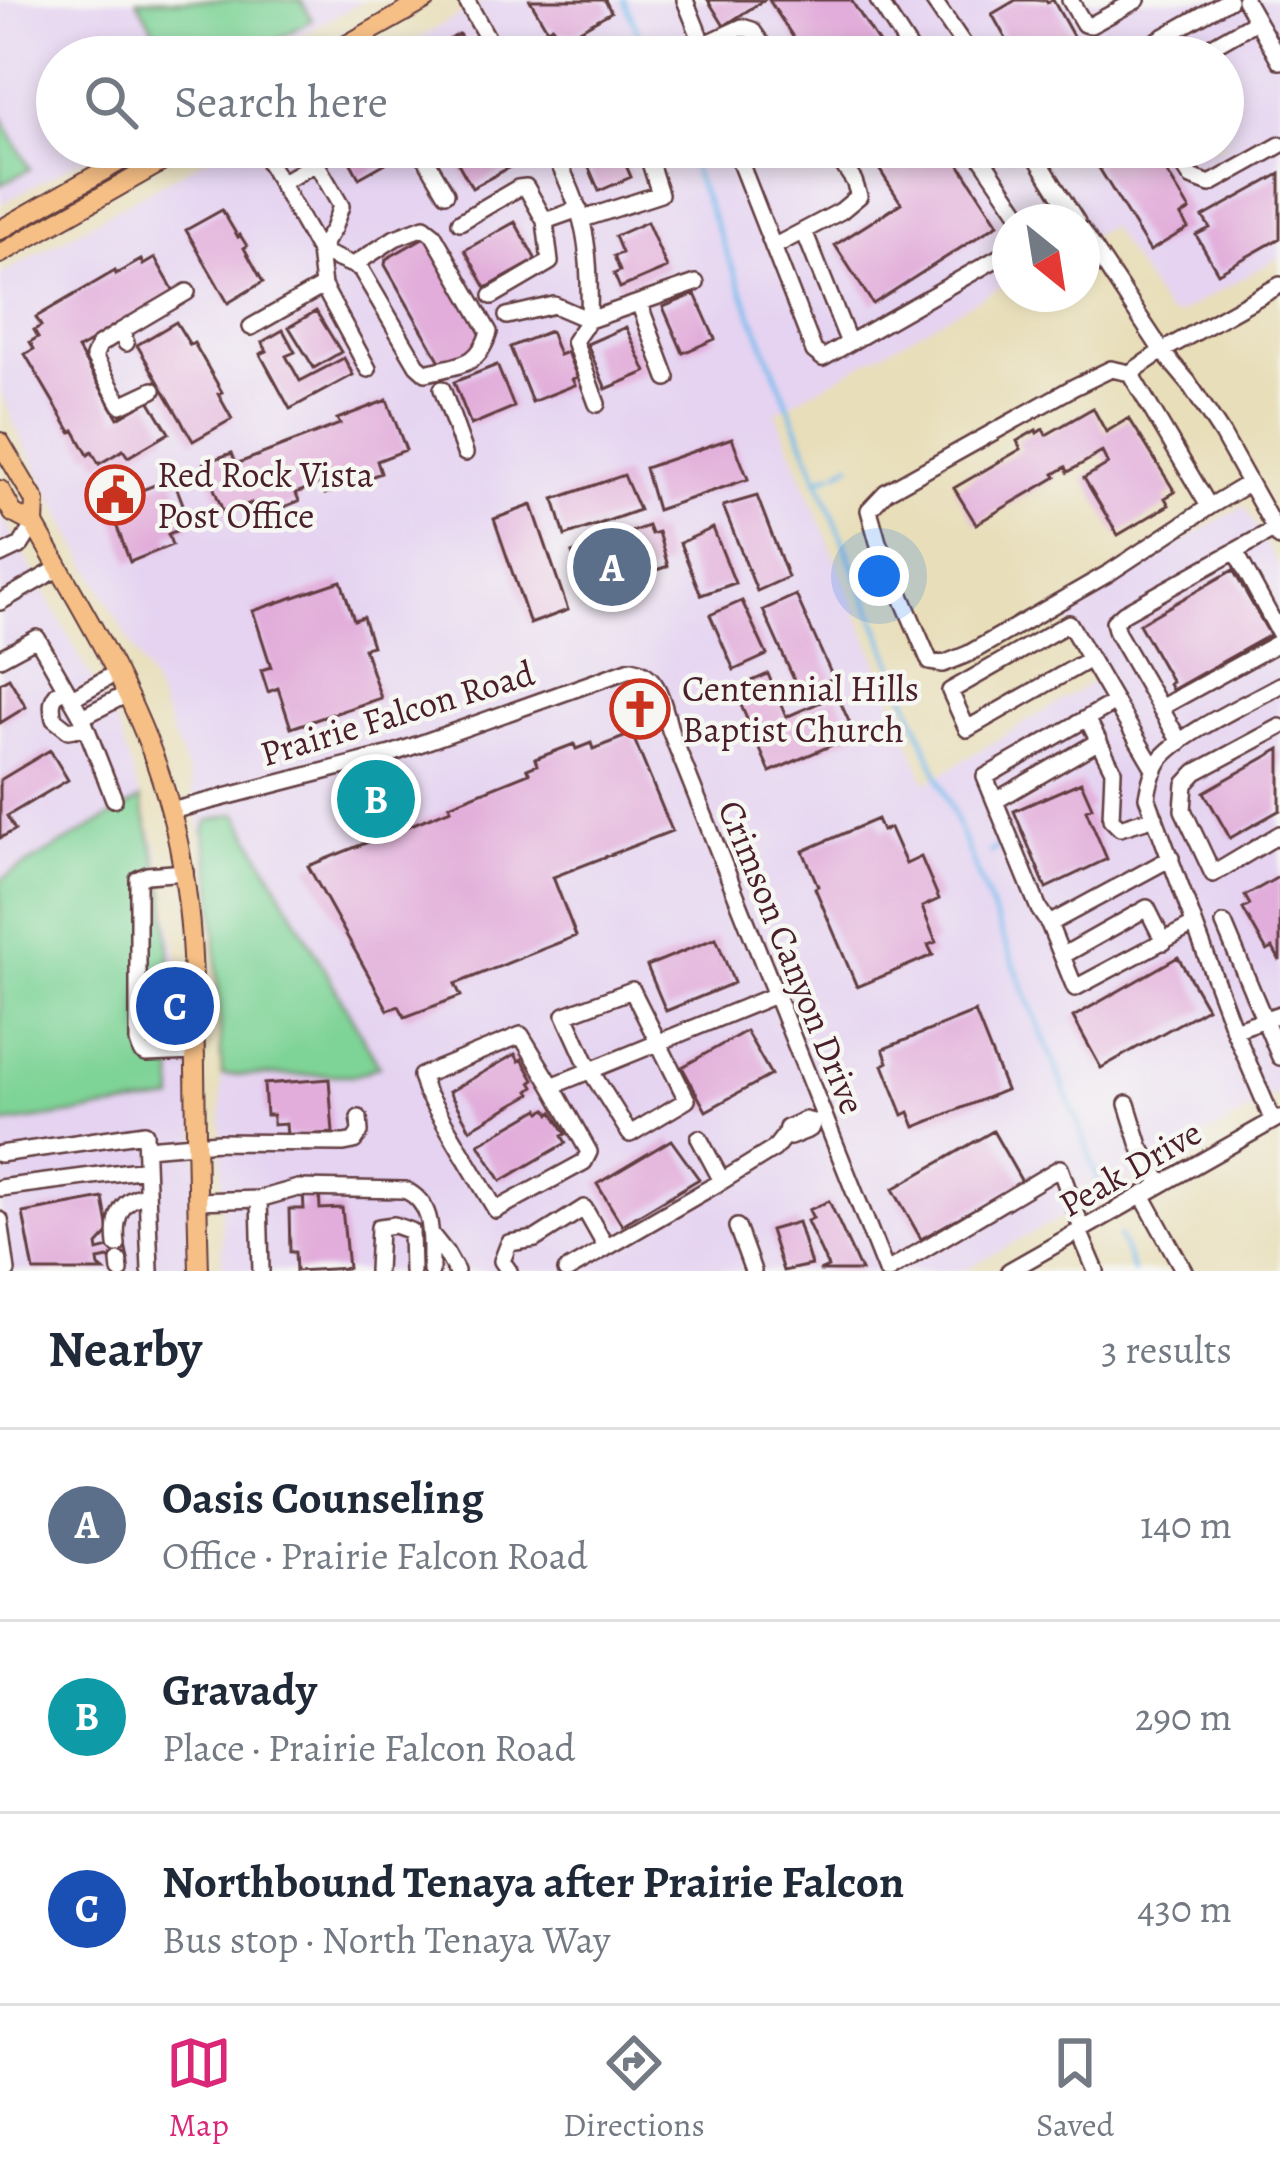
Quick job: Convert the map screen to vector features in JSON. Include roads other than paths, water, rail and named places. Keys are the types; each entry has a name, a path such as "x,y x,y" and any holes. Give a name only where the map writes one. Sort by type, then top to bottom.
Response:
{"main road":[{"path":"362,36 426,0"},
{"path":"0,230 109,168"},
{"path":"0,254 151,168"},
{"path":"0,442 35,501 34,524 127,694 171,812 185,872 194,957 199,1271"},
{"path":"0,490 13,513 34,524"}],"street":[{"path":"466,0 486,36"},
{"path":"685,0 700,36"},
{"path":"878,0 901,36"},
{"path":"933,0 958,36"},
{"path":"1070,0 1084,24 1091,26 1137,0"},
{"path":"1165,36 1229,0"},
{"path":"1245,0 1280,61"},
{"path":"1230,36 1256,21"},
{"path":"728,36 742,27 756,36"},
{"path":"1244,165 1280,145"},
{"path":"272,168 319,251 322,286 368,369"},
{"path":"280,183 307,168"},
{"path":"319,168 341,206 334,229 319,251"},
{"path":"431,168 446,193"},
{"path":"560,168 581,214 591,268 589,320 574,341 597,404"},
{"path":"545,221 660,194 652,168"},
{"path":"742,168 814,351 823,358 992,261"},
{"path":"773,247 842,211 859,196 845,168"},
{"path":"988,168 1012,204"},
{"path":"1046,168 1067,204"},
{"path":"1185,168 1191,177 1210,184 1239,168"},
{"path":"460,223 526,187 545,221 550,262 492,296"},
{"path":"319,251 360,268 426,373 475,360 484,349 489,332 433,234 424,227 394,238 355,264"},
{"path":"804,231 849,343"},
{"path":"1100,257 1222,434 1278,534 1235,551 1114,622 1180,742"},
{"path":"507,316 554,305 589,320 696,283"},
{"path":"1130,373 1280,285"},
{"path":"250,327 322,286"},
{"path":"153,390 121,405 94,357 99,345 124,337 187,292"},
{"path":"639,303 667,378"},
{"path":"1212,505 1203,500 1130,373 1112,369 886,492 869,510 930,662 943,664 1109,573 1250,483"},
{"path":"442,389 465,453"},
{"path":"0,555 21,545 34,524"},
{"path":"1160,708 1280,638 1235,551"},
{"path":"0,602 59,568"},
{"path":"1090,659 967,729 950,692 1069,623 1155,770"},
{"path":"0,658 37,638 84,722 113,799"},
{"name":"Prairie Falcon Road","path":"171,812 392,754 601,679 639,670"},
{"name":"Crimson Canyon Drive","path":"639,670 653,680 660,694 818,1120 886,1271"},
{"path":"116,673 54,697 54,719 68,730 127,694"},
{"path":"1277,1119 1234,1030 1147,797 1161,758 1180,742 1280,685"},
{"path":"1115,702 985,777 1075,988 1193,925"},
{"path":"1087,718 1113,770 1111,818 1120,828 1155,817"},
{"path":"1280,727 1196,772 1185,784 1183,810 1213,874 1280,834"},
{"path":"994,801 1099,742"},
{"path":"1049,924 1172,858"},
{"path":"185,872 146,874 138,879 138,1042 146,1054 195,1052"},
{"path":"1135,878 1164,941"},
{"path":"1062,956 1147,908"},
{"path":"1224,924 1280,1057"},
{"path":"632,990 657,1043 687,1100 630,1134 590,1070 565,1015 632,990"},
{"path":"552,1085 775,995"},
{"path":"1234,1030 1280,1013"},
{"path":"521,1034 552,1085 589,1152 584,1162 496,1210 421,1076 521,1034"},
{"path":"1127,1104 1140,1146 1162,1184"},
{"path":"146,1148 196,1142 344,1143 354,1141 359,1118"},
{"name":"Peak Drive","path":"1009,1271 1277,1119"},
{"path":"566,1271 773,1149 788,1128 818,1120"},
{"path":"0,1154 145,1133 150,1271"},
{"path":"699,1138 722,1180"},
{"path":"886,1271 1060,1168 1096,1271"},
{"path":"0,1188 146,1169"},
{"path":"197,1201 259,1199 298,1188 405,1190 428,1211 431,1271"},
{"path":"118,1259 120,1210 129,1200 148,1195"},
{"path":"1142,1195 1184,1271"},
{"path":"259,1199 261,1271"},
{"path":"509,1271 502,1261 508,1243 535,1239 584,1208 607,1246"},
{"path":"0,1220 7,1271"},
{"path":"377,1271 379,1227 394,1226 411,1231 412,1271"},
{"path":"737,1227 753,1271"},
{"path":"430,1232 456,1271"}],"waterway":[{"path":"624,0 640,36"},
{"path":"692,168 1102,1191"},
{"path":"838,472 850,464"},
{"path":"817,479 832,474"},
{"path":"990,852 1004,843"},
{"path":"1119,1236 1133,1271"}],"place":[{"name":"Red Rock Vista Post Office","path":"115,495"},
{"name":"Oasis Counseling","path":"612,567"},
{"name":"Centennial Hills Baptist Church","path":"640,709"},
{"name":"Gravady","path":"376,799"},
{"name":"Northbound Tenaya after Prairie Falcon","path":"175,1006"}]}
